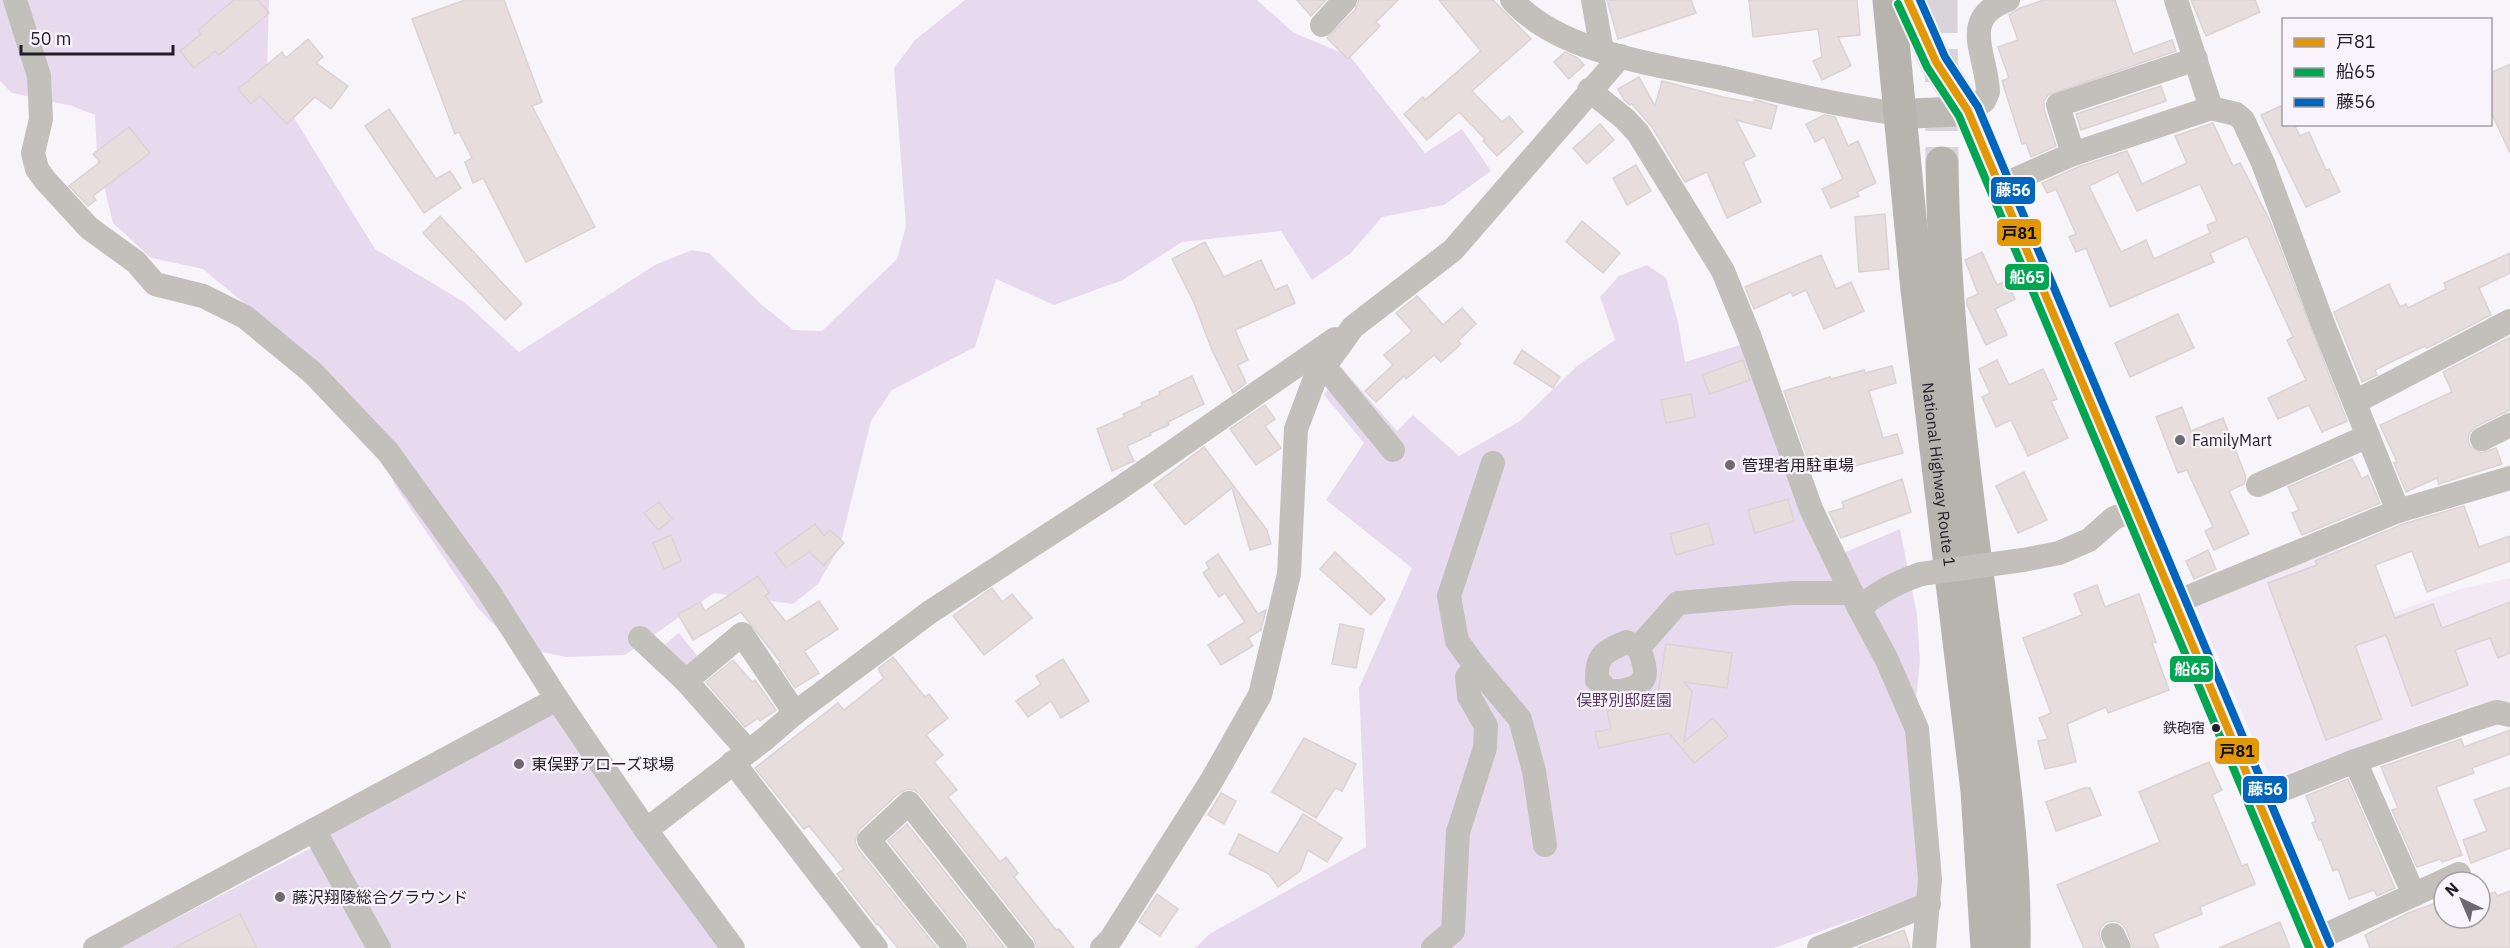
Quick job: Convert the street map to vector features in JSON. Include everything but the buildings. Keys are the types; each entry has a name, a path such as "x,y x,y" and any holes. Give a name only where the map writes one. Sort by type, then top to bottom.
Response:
{"highway":[{"name":"National Highway Route 1","path":"1888,0 1917,290 1977,791 1987,948"},
{"path":"1908,0 1936,62 1968,111"},
{"path":"1931,0 1953,55 1968,111"},
{"name":"National Highway Route 1","path":"1942,163 1943,241 1950,332 1971,529 2004,781 2011,860 2014,948"}],"main road":[{"path":"1901,114 1968,111 2318,943"}],"street":[{"path":"15,0 39,76 41,119 33,153 38,169 45,180 89,228 136,262 155,284 203,296 245,317 338,396 388,452 487,589 557,699 646,830 733,948"},
{"path":"1323,25 1345,0"},
{"path":"1512,0 1530,17 1547,28 1612,53 1848,106 1901,114"},
{"path":"1593,0 1612,53"},
{"path":"1968,111 1984,101 1988,92 1978,35 1979,8 2008,0"},
{"path":"2176,0 2211,108"},
{"path":"646,830 795,712 930,612 1116,491 1353,327 1453,250 1589,90 1612,53"},
{"path":"2073,154 2058,105 2196,59"},
{"path":"1589,90 1626,119 1638,133 1723,272 1749,335 1811,508 1886,658 1917,729 1930,879 1924,948"},
{"path":"2000,186 2073,154 2211,108 2236,114 2242,120 2263,163 2323,324 2398,511"},
{"path":"2355,402 2510,321"},
{"path":"1102,948 1111,939 1212,780 1260,695 1289,574 1296,429 1314,381 1353,327"},
{"path":"1324,366 1393,450"},
{"path":"2259,485 2368,436"},
{"path":"1493,463 1449,596 1457,642 1520,719 1534,771 1545,845"},
{"path":"2176,602 2398,511 2510,478"},
{"path":"1639,647 1678,603 1793,592 1856,601 1896,582 1921,574 2060,553 2089,540 2114,518 2136,509"},
{"path":"686,681 742,634 795,712"},
{"path":"640,638 686,681 876,948"},
{"path":"1433,948 1453,931 1458,832 1485,748 1486,726 1469,696 1467,677 1476,667"},
{"path":"95,948 557,699"},
{"path":"2257,800 2355,760 2497,712 2510,715"},
{"path":"2355,760 2414,895"},
{"path":"955,948 869,840 909,803 1023,948"},
{"path":"314,830 378,948"},
{"path":"2318,943 2432,887"},
{"path":"1819,948 1929,904"}],"shaded area":[{"path":"2334,542 2366,622 2457,590 2510,578 2510,702 2473,705 2278,777 2268,773 2192,598"}],"green space":[{"path":"0,0 269,0 267,74 375,249 464,302 519,352 655,265 692,250 709,253 762,305 793,330 822,331 897,259 906,226 894,68 915,40 965,0 1257,0 1294,33 1350,56 1425,153 1462,129 1491,171 1444,205 1382,217 1351,253 1312,280 1281,231 1182,242 1123,280 1054,305 996,279 975,347 892,390 871,421 840,546 818,584 793,604 714,593 625,655 566,657 514,646 477,607 396,487 358,409 303,352 203,269 151,258 113,223 97,157 95,115 72,106 12,93 0,81"},
{"name":"俣野別邸庭園","path":"1647,265 1666,278 1678,322 1685,362 1747,343 1829,559 1900,529 1917,615 1920,661 1912,740 1922,895 1774,948 1195,948 1211,933 1366,847 1359,688 1412,568 1326,500 1364,443 1324,395 1341,367 1397,431 1413,415 1459,456 1520,421 1577,366 1615,340 1600,297 1619,276"},
{"path":"679,633 703,663 685,677 660,648"},
{"name":"東俣野アローズ球場","path":"557,699 733,948 379,948 314,830"},
{"name":"藤沢翔陵総合グラウンド","path":"315,846 369,948 119,948"}],"tunnel":[{"path":"1941,0 1942,163"}],"transit line":[{"name":"戸81","path":"1908,0 1936,62 1968,111 2320,948"},
{"name":"藤56","path":"1920,0 1945,57 1978,107 2330,944"},
{"name":"船65","path":"1898,4 1927,67 1959,116 2309,948"}],"place":[{"name":"FamilyMart","path":"2180,440"},
{"name":"管理者用駐車場","path":"1730,465"},
{"name":"鉄砲宿","path":"2216,728"},
{"name":"東俣野アローズ球場","path":"519,764"},
{"name":"藤沢翔陵総合グラウンド","path":"280,897"}]}
